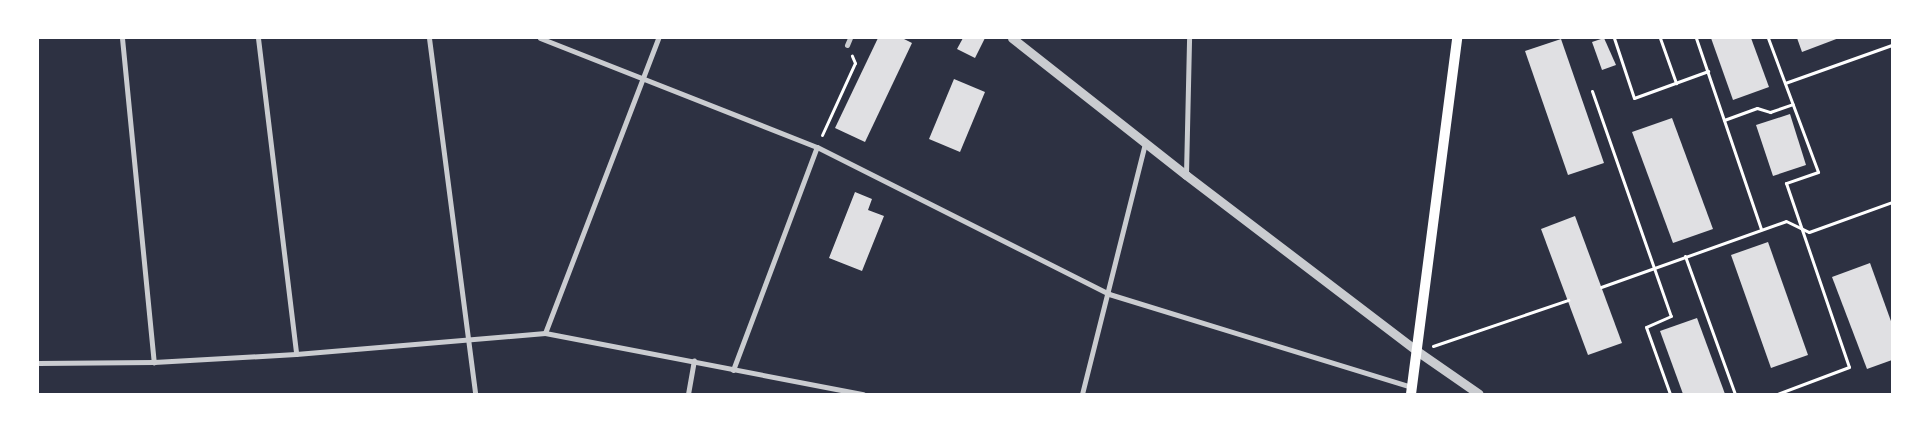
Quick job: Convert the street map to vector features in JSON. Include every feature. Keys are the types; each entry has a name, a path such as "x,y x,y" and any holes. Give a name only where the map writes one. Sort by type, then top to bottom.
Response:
{"main road":[{"path":"1411,391 1457,38"}],"street":[{"path":"122,38 154,362"},
{"path":"258,38 296,354"},
{"path":"429,38 475,394"},
{"path":"540,38 640,79 817,147 1109,294 1411,391"},
{"path":"544,333 640,79 658,38"},
{"path":"847,45 850,38"},
{"path":"1012,38 1186,175 1417,352 1479,394"},
{"path":"1186,175 1189,38"},
{"path":"1082,394 1109,294 1145,143"},
{"path":"733,370 817,147"},
{"path":"38,363 154,362 296,354 544,333 863,394"},
{"path":"688,394 694,361"}],"path":[{"path":"1614,38 1634,98 1708,71"},
{"path":"1660,38 1676,83"},
{"path":"1696,38 1761,229"},
{"path":"1768,38 1818,172 1786,183 1849,367 1777,394"},
{"path":"817,147 855,63 847,45"},
{"path":"1785,83 1892,45"},
{"path":"1592,91 1671,316 1646,327 1670,394"},
{"path":"1724,120 1757,108 1770,112 1793,104"},
{"path":"1602,287 1786,221 1810,232 1892,202"},
{"path":"1685,256 1735,394"},
{"path":"1417,352 1568,300"}],"building":[{"path":"878,38 902,38 912,43 865,142 835,128"},
{"path":"963,38 985,38 975,58 957,49"},
{"path":"1604,38 1616,65 1602,70 1592,42"},
{"path":"1711,38 1751,38 1769,87 1733,100"},
{"path":"1797,38 1839,38 1802,52"},
{"path":"1561,39 1604,163 1568,175 1525,51"},
{"path":"954,79 985,92 960,152 929,139"},
{"path":"1790,114 1806,165 1773,176 1756,125"},
{"path":"1672,118 1713,229 1673,243 1632,132"},
{"path":"855,192 872,199 868,210 884,216 862,271 829,258"},
{"path":"1575,216 1622,343 1588,355 1541,229"},
{"path":"1768,242 1808,355 1771,368 1731,255"},
{"path":"1870,263 1892,324 1892,360 1867,369 1832,277"},
{"path":"1697,318 1725,394 1683,394 1660,331"}]}
